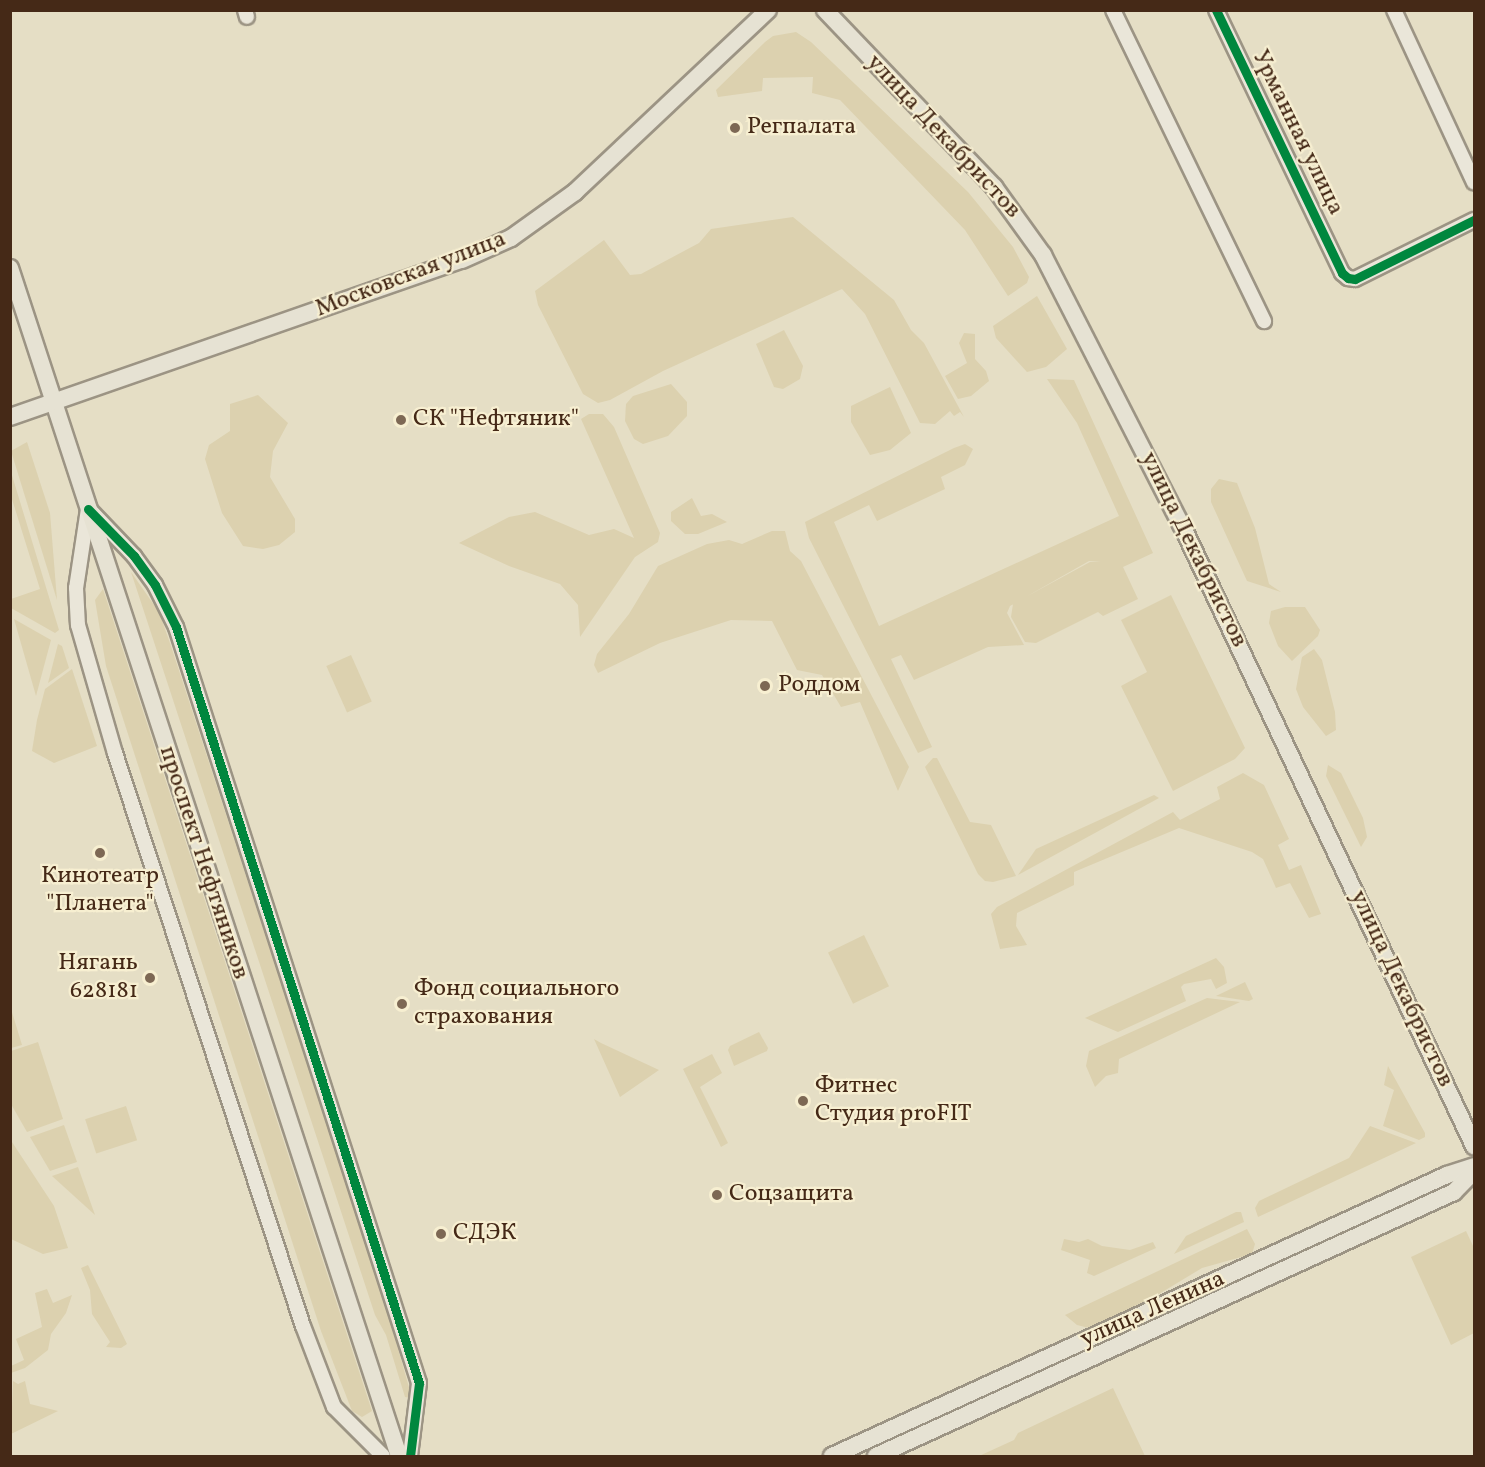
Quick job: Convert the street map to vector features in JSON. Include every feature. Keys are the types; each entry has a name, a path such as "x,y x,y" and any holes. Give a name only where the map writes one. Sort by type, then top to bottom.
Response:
{"main road":[{"name":"Московская улица","path":"10,417 450,264 511,238 575,192 768,10"},
{"name":"улица Декабристов","path":"825,10 994,187 1044,255 1185,532 1474,1146"},
{"name":"проспект Нефтяников","path":"10,268 399,1456"},
{"name":"улица Ленина","path":"836,1456 1447,1175 1474,1166"},
{"name":"улица Ленина","path":"876,1456 1115,1349 1454,1192 1474,1171"},
{"path":"1107,1332 1115,1349"}],"street":[{"path":"1113,10 1264,321"},
{"name":"Урманная улица","path":"1216,10 1342,273 1355,279 1474,220"},
{"path":"1394,10 1474,182"},
{"path":"88,509 76,588 78,625 115,753 311,1346 334,1407 383,1456"},
{"path":"88,509 134,556 155,585 176,627 419,1383 410,1456"}],"shaded area":[{"path":"796,32 811,42 968,192 1013,247 1029,277 1027,283 1008,296 965,230 840,100 812,93 813,77 763,78 762,91 718,97 716,90 765,42 773,36"},
{"path":"793,217 894,300 911,330 924,343 964,417 960,412 954,416 950,411 935,424 920,423 865,314 842,289 663,371 610,400 598,403 583,394 538,305 535,291 604,240 630,275 641,274 699,243 711,229"},
{"path":"1037,296 1067,349 1046,367 1027,372 996,338 993,326"},
{"path":"784,330 803,366 800,379 783,389 774,387 756,344"},
{"path":"964,333 975,334 975,359 986,371 989,381 971,396 958,399 945,376 967,363 959,343"},
{"path":"1047,379 1074,380 1153,553 1123,567 1138,599 1103,616 1098,612 1036,643 1025,642 1011,617 1013,604 1007,613 1024,645 988,647 914,680 901,655 891,659 932,747 918,753 809,538 805,522 954,448 965,444 973,449 965,465 941,477 945,489 877,521 869,505 834,522 879,626 1119,516 1077,423","holes":["1089,561 1101,562 1090,562 1025,597"]},
{"path":"671,384 687,402 687,416 668,436 643,444 634,439 625,421 626,404 633,396"},
{"path":"890,387 911,433 890,450 870,455 851,422 851,406"},
{"path":"258,395 288,423 273,451 270,477 295,519 295,532 279,545 263,549 243,546 222,513 205,459 209,445 230,431 230,404"},
{"path":"589,414 603,414 614,427 660,533 658,542 635,557 580,637 578,605 560,584 509,566 459,543 509,517 535,512 589,535 614,529 634,538 581,419"},
{"path":"27,442 50,513 57,600 11,451"},
{"path":"11,472 59,630 55,633 11,608 11,599 40,589 11,496"},
{"path":"1219,479 1237,483 1255,528 1269,584 1281,592 1247,581 1211,502 1211,489"},
{"path":"692,498 701,516 712,514 727,522 698,534 685,534 671,521 671,512"},
{"path":"772,531 785,531 790,551 801,561 909,767 898,791 860,702 841,707 822,675 797,670 772,621 731,620 660,643 598,673 594,665 597,654 629,614 658,566 707,544 729,540 742,544"},
{"path":"131,572 159,612 171,646 383,1296 412,1398 405,1397 386,1335 375,1315"},
{"path":"103,589 372,1411 362,1417 352,1411 321,1331 106,666 95,600"},
{"path":"1171,595 1245,748 1235,759 1173,791 1121,686 1147,672 1121,620"},
{"path":"1285,607 1305,607 1320,630 1318,636 1292,661 1278,646 1269,623 1271,611"},
{"path":"14,619 51,640 36,696"},
{"path":"58,644 62,646 69,668 48,683"},
{"path":"1314,649 1322,660 1335,712 1336,730 1326,736 1303,707 1296,689 1302,657"},
{"path":"351,655 372,702 347,713 326,666"},
{"path":"72,669 97,746 54,763 32,751 37,720 45,689"},
{"path":"933,758 937,758 970,822 991,825 1016,876 993,882 985,881 978,874 925,767"},
{"path":"1328,765 1341,773 1363,818 1367,837 1361,847 1326,776"},
{"path":"1243,773 1264,785 1289,839 1278,845 1289,870 1301,865 1321,914 1309,918 1290,883 1276,888 1263,859 1252,852 1179,828 1074,872 1074,885 1017,913 1016,926 1027,945 1000,949 991,914 997,907 1173,812 1180,820 1220,799 1217,787"},
{"path":"1154,795 1159,798 1018,875 1036,849"},
{"path":"864,935 889,986 853,1004 828,953"},
{"path":"1216,958 1224,967 1227,983 1216,989 1211,979 1184,984 1181,987 1186,1001 1118,1032 1085,1018"},
{"path":"1245,982 1253,999 1249,1001 1216,996"},
{"path":"1207,998 1240,1002 1119,1059 1118,1073 1106,1076 1095,1087 1086,1066 1089,1051"},
{"path":"11,1009 22,1045 10,1048"},
{"path":"759,1032 768,1048 767,1051 734,1066 728,1050 730,1046"},
{"path":"594,1039 601,1043 659,1070 620,1097"},
{"path":"38,1042 63,1119 27,1132 11,1104 11,1051"},
{"path":"712,1054 722,1073 700,1087 728,1143 721,1147 683,1069"},
{"path":"1388,1066 1425,1133 1425,1137 1419,1140 1383,1126 1394,1090 1384,1085"},
{"path":"126,1106 137,1140 96,1154 85,1119"},
{"path":"64,1125 77,1162 50,1171 30,1137"},
{"path":"1370,1126 1416,1143 1258,1217 1255,1208 1259,1201 1349,1158"},
{"path":"10,1139 54,1206 68,1248 43,1254 11,1239"},
{"path":"78,1167 95,1215 52,1176"},
{"path":"1236,1212 1241,1212 1244,1222 1174,1254 1186,1236"},
{"path":"1247,1229 1255,1244 1252,1254 1202,1268 1154,1297 1089,1328 1077,1325 1065,1315"},
{"path":"1466,1231 1474,1248 1474,1333 1451,1345 1411,1257"},
{"path":"1064,1239 1079,1242 1088,1239 1102,1246 1130,1250 1153,1242 1156,1248 1094,1276 1087,1273 1090,1260 1061,1250"},
{"path":"88,1265 127,1344 121,1348 106,1347 110,1342 92,1314 90,1290 81,1268"},
{"path":"47,1289 53,1303 72,1295 66,1313 51,1334 48,1350 25,1368 11,1373 11,1366 24,1360 16,1339 42,1327 35,1293"},
{"path":"13,1381 18,1384 25,1381 30,1404 58,1411 11,1434"},
{"path":"1113,1388 1145,1456 979,1456 1014,1440 1018,1433"}],"cycle path":[{"path":"1216,10 1342,273 1348,278 1355,279 1474,220"},
{"path":"88,509 134,556 155,585 176,627 419,1383 410,1456"}],"place":[{"name":"Регпалата","path":"735,128"},
{"name":"СК \"Нефтяник\"","path":"401,420"},
{"name":"Роддом","path":"765,686"},
{"name":"Кинотеатр \"Планета\"","path":"100,853"},
{"name":"Нягань 628181","path":"150,978"},
{"name":"Фонд социального страхования","path":"402,1004"},
{"name":"Фитнес Студия proFIT","path":"803,1101"},
{"name":"Соцзащита","path":"717,1195"},
{"name":"СДЭК","path":"441,1234"}]}
